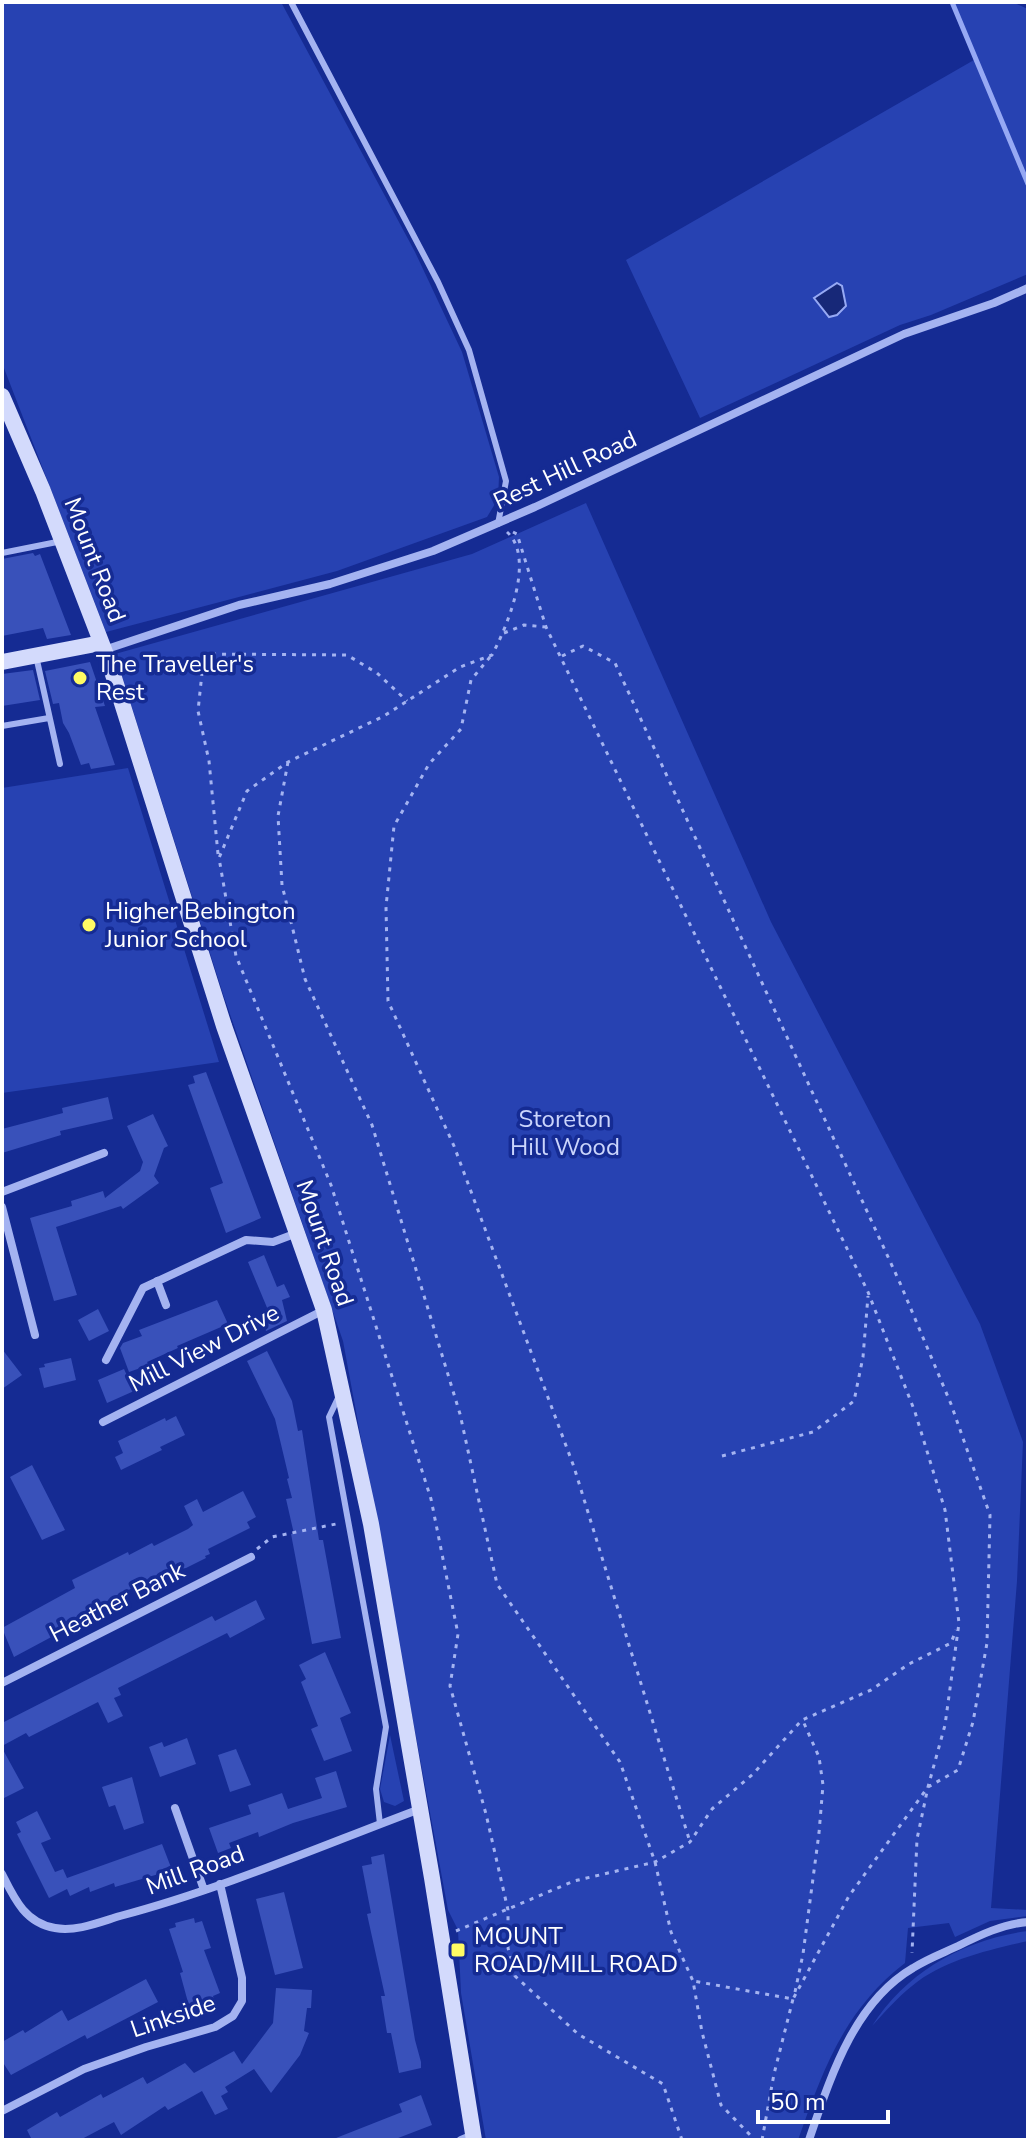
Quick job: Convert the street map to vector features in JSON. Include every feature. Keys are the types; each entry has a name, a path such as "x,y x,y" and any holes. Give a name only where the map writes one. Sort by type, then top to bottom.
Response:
{"main road":[{"name":"Mount Road","path":"2,396 102,646 224,1026 324,1310 371,1524 440,1932 469,2138"},
{"path":"2,662 102,646"}],"street":[{"name":"Rest Hill Road","path":"102,646 403,561 498,524 904,334 1028,288"},
{"path":"2,1192 104,1153"},
{"path":"2,1207 35,1335"},
{"path":"106,1360 143,1288 246,1240 273,1242 298,1233"},
{"path":"157,1281 166,1305"},
{"name":"Mill View Drive","path":"103,1422 324,1310"},
{"name":"Heather Bank","path":"2,1683 251,1557"},
{"path":"175,1808 204,1890"},
{"name":"Mill Road","path":"2,1874 18,1906 34,1920 54,1928 74,1928 204,1890 420,1809"},
{"name":"Linkside","path":"2,2111 84,2069 215,2027 233,2016 242,2001 242,1978 220,1884"},
{"path":"809,2140 839,2059 872,2006 911,1968 988,1932 1028,1922"}],"lane":[{"path":"291,2 438,282 469,350 506,481 498,524"},
{"path":"2,553 62,541"},
{"path":"36,656 60,764"},
{"path":"2,726 49,718"},
{"path":"343,1388 329,1417 386,1727 376,1789 380,1824"}],"path":[{"path":"498,524 517,534 546,627 868,1292 915,1412 945,1510 959,1623 945,1725 917,1839 911,1968"},
{"path":"498,524 512,536 520,566 516,594 504,633 492,655 471,680 461,729 429,764 394,826 386,907 388,1001 454,1146 574,1467 690,1842"},
{"path":"504,633 524,625 546,627"},
{"path":"562,656 583,646 615,663 900,1283 951,1404 990,1515 987,1643 973,1722 958,1770 928,1787 849,1896 793,1999"},
{"path":"407,701 377,673 347,655 204,654 198,711 209,761 219,858 236,956 331,1185 431,1499 458,1634 450,1686 486,1814 508,1910 508,1948 515,1976 578,2034 663,2084 682,2140"},
{"path":"219,858 247,791 288,762 384,716 460,667 492,655"},
{"path":"288,762 278,816 282,885 305,979 372,1125 460,1414 497,1584 620,1762 655,1862 671,1932 693,1981 702,2032 721,2105 755,2140"},
{"path":"722,1456 813,1432 854,1401 863,1357 868,1292"},
{"path":"251,1557 272,1537 348,1522"},
{"path":"440,1932 458,1930 574,1881 655,1862 690,1842 712,1809 753,1774 802,1720 871,1690 909,1664 951,1643 959,1623"},
{"path":"762,2140 774,2074 803,1954 819,1833 823,1785 819,1757 802,1720"},
{"path":"693,1981 793,1999"}],"green space":[{"path":"2,2 281,2 415,252 462,352 499,477 498,499 487,517 337,571 106,632 2,363"},
{"path":"952,2 1012,2 1028,9 1028,274 900,325 700,418 626,260 974,60"},
{"name":"Storeton Hill Wood","path":"586,503 771,922 980,1324 1023,1442 1017,1581 991,1908 1028,1910 1028,1916 990,1921 955,1937 949,1923 908,1928 905,1963 884,1981 851,2021 827,2066 798,2140 486,2140 461,1993 458,1930 448,1910 343,1341 223,994 115,654 472,554"},
{"name":"Higher Bebington Junior School","path":"128,768 219,1062 2,1093 2,788"},
{"path":"390,1735 404,1801 395,1806 384,1802 380,1789"},
{"path":"1028,1931 1028,1941 967,1957 924,1977 901,1995 872,2026 902,1990 939,1961 982,1942"}],"shaded area":[{"path":"837,283 842,286 846,306 837,315 829,317 814,298"}],"building":[{"path":"33,553 35,556 40,554 71,635 47,639 43,628 2,636 2,559"},
{"path":"90,662 105,706 95,707 115,765 91,769 89,763 81,765 63,723 59,703 53,704 45,671"},
{"path":"33,670 40,700 2,706 2,674"},
{"path":"206,1072 261,1218 226,1233 210,1188 223,1183 188,1085 195,1083 193,1076"},
{"path":"108,1097 113,1119 60,1131 61,1135 2,1153 2,1129 63,1113 62,1108"},
{"path":"153,1114 168,1146 164,1148 154,1176 159,1183 123,1209 121,1206 56,1227 77,1295 54,1301 30,1218 72,1206 71,1201 103,1191 105,1198 140,1171 143,1162 127,1126"},
{"path":"264,1255 277,1287 284,1284 290,1297 282,1300 287,1321 266,1331 261,1312 268,1310 248,1262"},
{"path":"217,1300 228,1324 177,1346 147,1362 149,1365 129,1372 120,1348 123,1343 142,1336 139,1330"},
{"path":"98,1309 109,1331 89,1341 78,1320"},
{"path":"2,1349 22,1375 2,1389"},
{"path":"267,1351 292,1401 298,1431 302,1430 319,1540 323,1540 341,1638 312,1644 286,1499 292,1498 289,1478 275,1419 247,1361"},
{"path":"71,1358 76,1380 44,1388 39,1368"},
{"path":"124,1369 134,1391 107,1403 98,1380"},
{"path":"176,1416 185,1435 121,1470 115,1457 123,1453 118,1441 165,1418 166,1421"},
{"path":"32,1465 65,1530 42,1540 10,1477"},
{"path":"243,1491 256,1517 247,1522 250,1528 208,1549 210,1554 206,1558 186,1568 180,1569 177,1565 82,1614 85,1619 14,1657 2,1628 75,1588 72,1580 128,1552 129,1555 152,1543 154,1546 188,1529 193,1525 184,1506 197,1499 203,1512"},
{"path":"256,1600 265,1619 230,1638 227,1633 118,1688 121,1695 114,1698 123,1716 108,1723 98,1702 29,1737 26,1733 2,1746 2,1723 212,1616 215,1621"},
{"path":"325,1652 351,1713 340,1718 352,1751 324,1761 311,1729 318,1726 301,1682 306,1679 299,1665"},
{"path":"187,1738 196,1764 160,1777 149,1747 162,1742 164,1747"},
{"path":"2,1748 24,1788 2,1799"},
{"path":"236,1749 251,1785 230,1792 218,1755"},
{"path":"336,1771 347,1807 259,1837 258,1832 229,1843 231,1848 218,1853 209,1828 251,1814 248,1805 282,1793 288,1809 322,1798 315,1778"},
{"path":"132,1777 144,1823 124,1830 115,1805 109,1807 102,1787"},
{"path":"37,1811 51,1839 41,1843 55,1872 63,1869 67,1878 162,1844 172,1870 115,1887 114,1883 90,1892 89,1887 70,1896 67,1889 49,1898 17,1834 21,1832 16,1822"},
{"path":"384,1854 421,2062 421,2068 399,2073 391,2033 387,2033 381,1996 385,1996 367,1914 371,1913 362,1866 372,1864 371,1857"},
{"path":"284,1892 303,1968 275,1975 256,1899"},
{"path":"194,1918 195,1923 202,1921 211,1948 204,1950 220,1993 213,1996 214,1999 189,2006 180,1973 183,1972 169,1929 176,1927 175,1923"},
{"path":"146,1979 158,2002 87,2039 85,2035 11,2075 2,2061 2,2042 23,2030 25,2033 62,2010 68,2021"},
{"path":"276,1988 312,1990 311,2008 307,2008 304,2031 309,2033 300,2055 271,2093 254,2069 225,2087 228,2092 221,2096 228,2109 215,2115 202,2091 168,2110 165,2106 121,2135 114,2122 80,2140 32,2140 27,2130 57,2112 60,2117 101,2094 103,2098 143,2077 147,2084 185,2063 194,2073 234,2051 242,2064 273,2023"},
{"path":"421,2095 432,2125 393,2140 331,2140 402,2112 399,2104"}],"waterway":[{"path":"952,2 1028,184"}],"place":[{"name":"The Traveller's Rest","path":"80,678"},
{"name":"Higher Bebington Junior School","path":"89,925"},
{"name":"MOUNT ROAD/MILL ROAD","path":"458,1950"}]}
